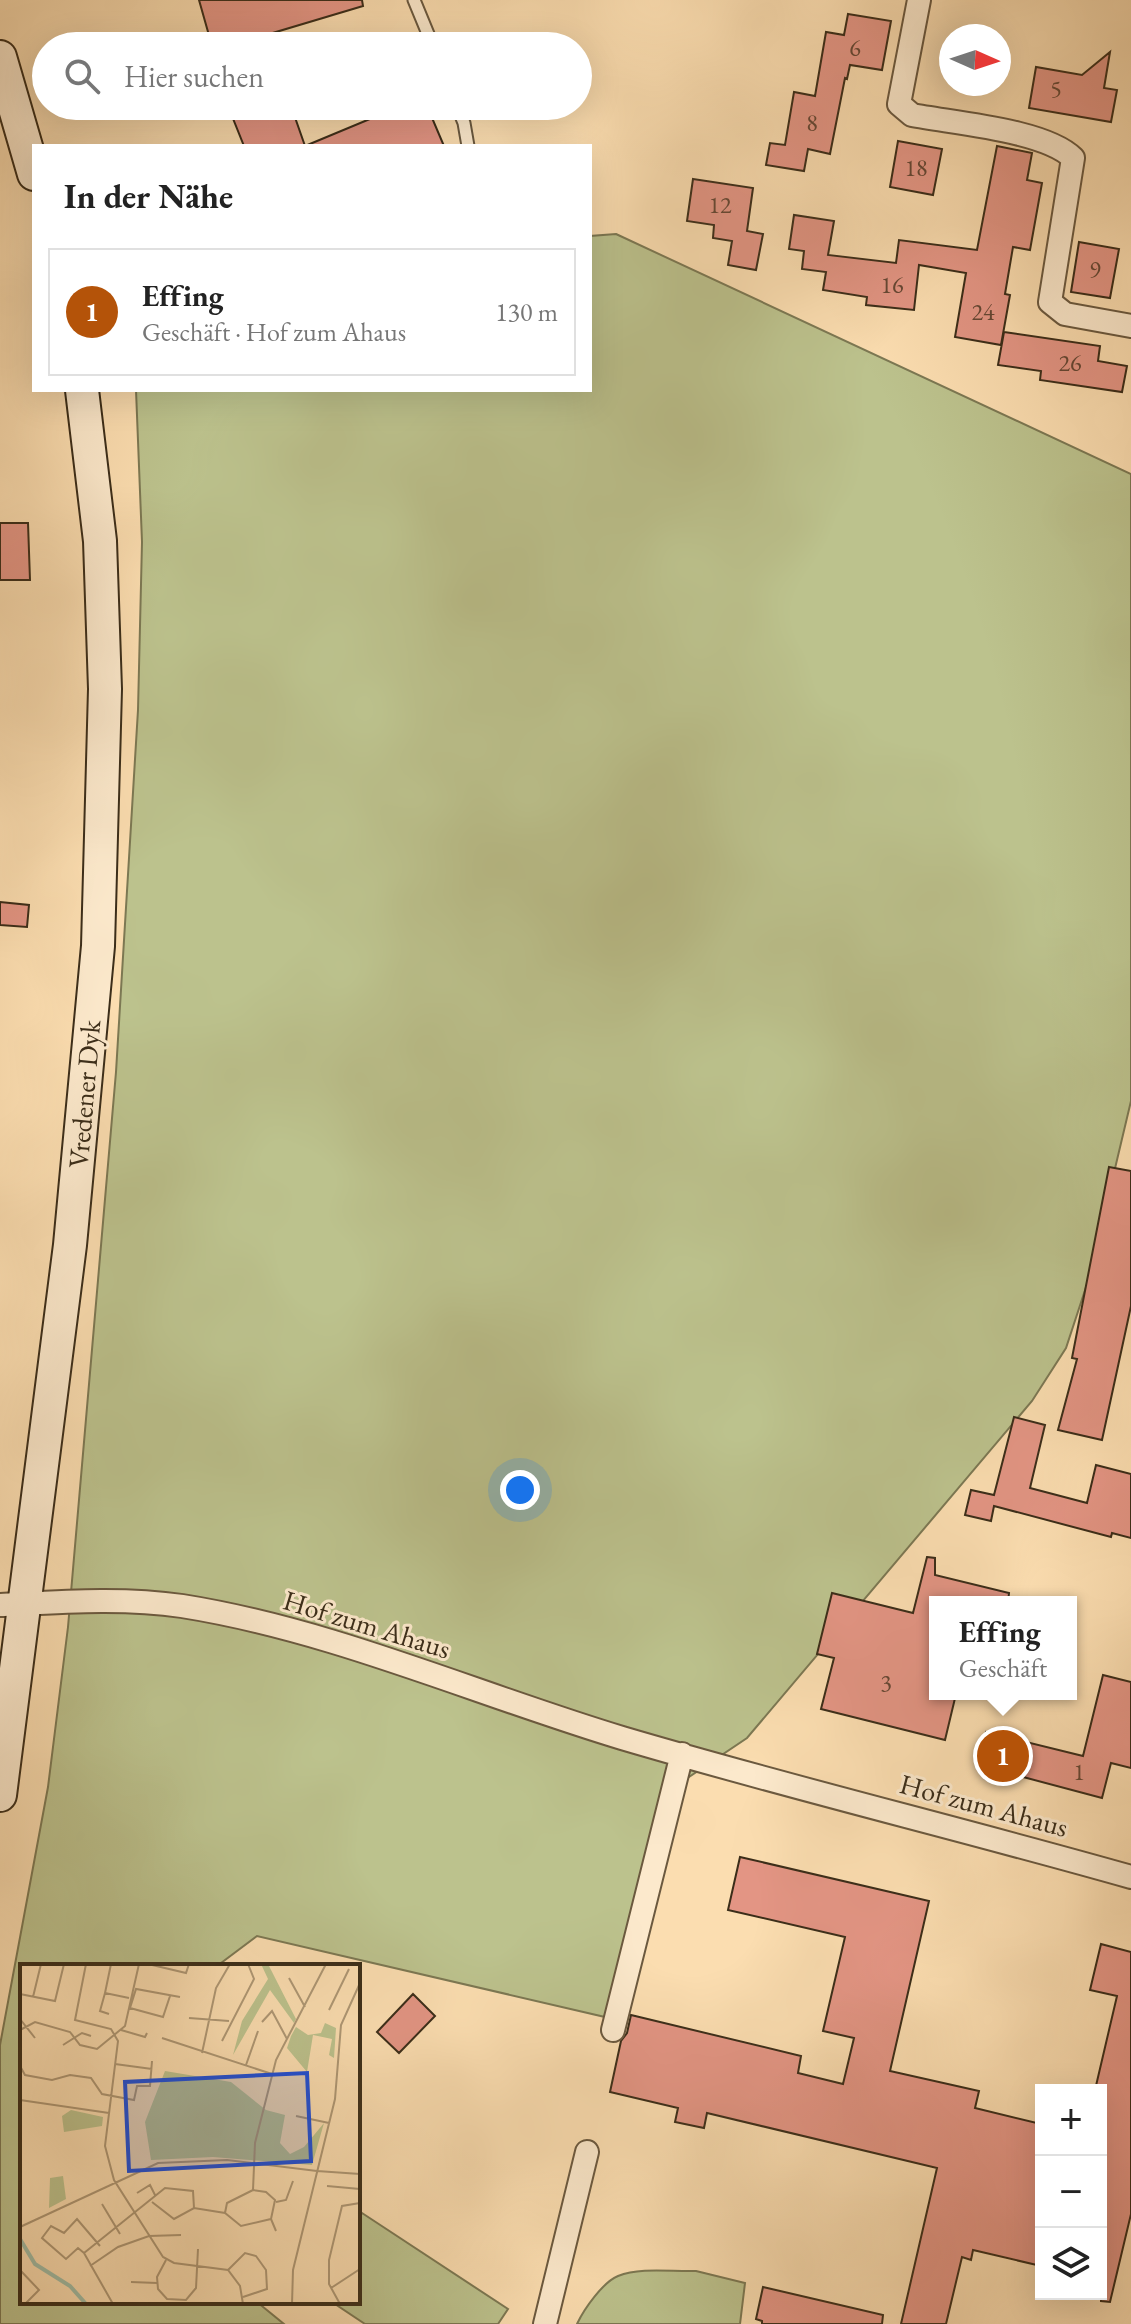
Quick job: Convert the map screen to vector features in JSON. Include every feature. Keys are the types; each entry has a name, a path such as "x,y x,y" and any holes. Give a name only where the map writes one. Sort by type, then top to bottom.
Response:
{"main road":[{"path":"0,57 32,167"},
{"name":"Vredener Dyk","path":"0,1795 12,1605 70,1245 98,946 104,659 100,541 82,392"}],"street":[{"path":"919,0 899,104 912,115 1041,139 1065,150 1073,158 1050,302 1065,314 1131,326"},
{"name":"Hof zum Ahaus","path":"12,1605 64,1601 178,1606 268,1624 324,1639 541,1712 682,1754 1131,1877"},
{"path":"613,2030 682,1754"},
{"path":"545,2324 587,2152"}],"lane":[{"path":"414,0 427,32"},
{"path":"463,120 468,144"}],"green space":[{"path":"616,234 1131,474 1131,1101 1089,1278 1066,1348 1032,1401 747,1738 683,1781 605,2017 257,1936 220,1964 20,1964 20,2304 259,2304 284,2324 0,2324 0,2045 48,1787 68,1627 116,1072 138,710 142,542 136,392 592,392 592,236"},
{"path":"362,2213 508,2309 498,2324 365,2324 335,2304 360,2304"},
{"path":"646,2271 696,2271 745,2283 740,2324 577,2324 594,2297 618,2276"}],"building":[{"path":"199,0 362,0 363,6 276,32 208,32"},
{"path":"848,14 891,21 882,70 850,65 830,154 808,149 804,171 766,165 770,143 785,145 794,92 815,96 826,32 844,35"},
{"path":"1110,52 1104,88 1117,90 1111,122 1029,108 1036,67 1082,75"},
{"path":"234,120 296,120 304,144 243,144"},
{"path":"367,120 433,120 443,144 310,144"},
{"path":"898,141 942,149 933,195 890,187"},
{"path":"997,146 1032,153 1027,180 1042,183 1030,250 1013,247 1005,294 1010,295 1001,345 955,337 966,273 919,265 914,310 866,305 867,297 823,290 826,272 802,269 804,251 789,249 794,215 834,221 828,255 896,263 899,240 977,250"},
{"path":"693,179 753,188 747,231 763,234 756,270 728,265 732,241 713,238 714,225 687,221"},
{"path":"1079,242 1119,249 1110,298 1071,292"},
{"path":"1004,332 1100,346 1098,361 1127,366 1122,392 1040,380 1041,371 998,365"},
{"path":"0,523 28,523 30,580 0,580"},
{"path":"0,902 29,905 27,927 0,925"},
{"path":"1109,1167 1131,1171 1131,1306 1102,1440 1058,1430 1077,1359 1072,1358"},
{"path":"1014,1417 1045,1425 1030,1488 1087,1503 1096,1465 1131,1474 1131,1538 1112,1533 1111,1537 994,1506 991,1521 965,1515 971,1490 994,1495"},
{"path":"927,1557 935,1558 935,1575 1009,1593 1009,1596 929,1596 929,1700 955,1700 945,1740 821,1709 834,1658 817,1654 832,1593 913,1613"},
{"path":"1103,1675 1131,1682 1131,1768 1111,1763 1102,1798 978,1765 986,1732 1083,1756"},
{"path":"740,1857 929,1901 890,2071 979,2091 975,2108 1035,2123 1035,2265 973,2250 971,2260 962,2257 946,2324 901,2324 937,2168 707,2113 704,2128 675,2122 678,2108 610,2092 621,2041 627,2033 631,2015 801,2056 798,2073 843,2084 854,2038 823,2031 845,1937 728,1910"},
{"path":"1101,1944 1131,1952 1131,2214 1110,2302 1101,2301 1107,2300 1107,2084 1096,2084 1117,1996 1090,1990"},
{"path":"413,1994 435,2016 399,2053 377,2032"},
{"path":"763,2287 883,2315 882,2324 762,2324 756,2319"}],"place":[{"name":"Effing","path":"1003,1756"}]}
